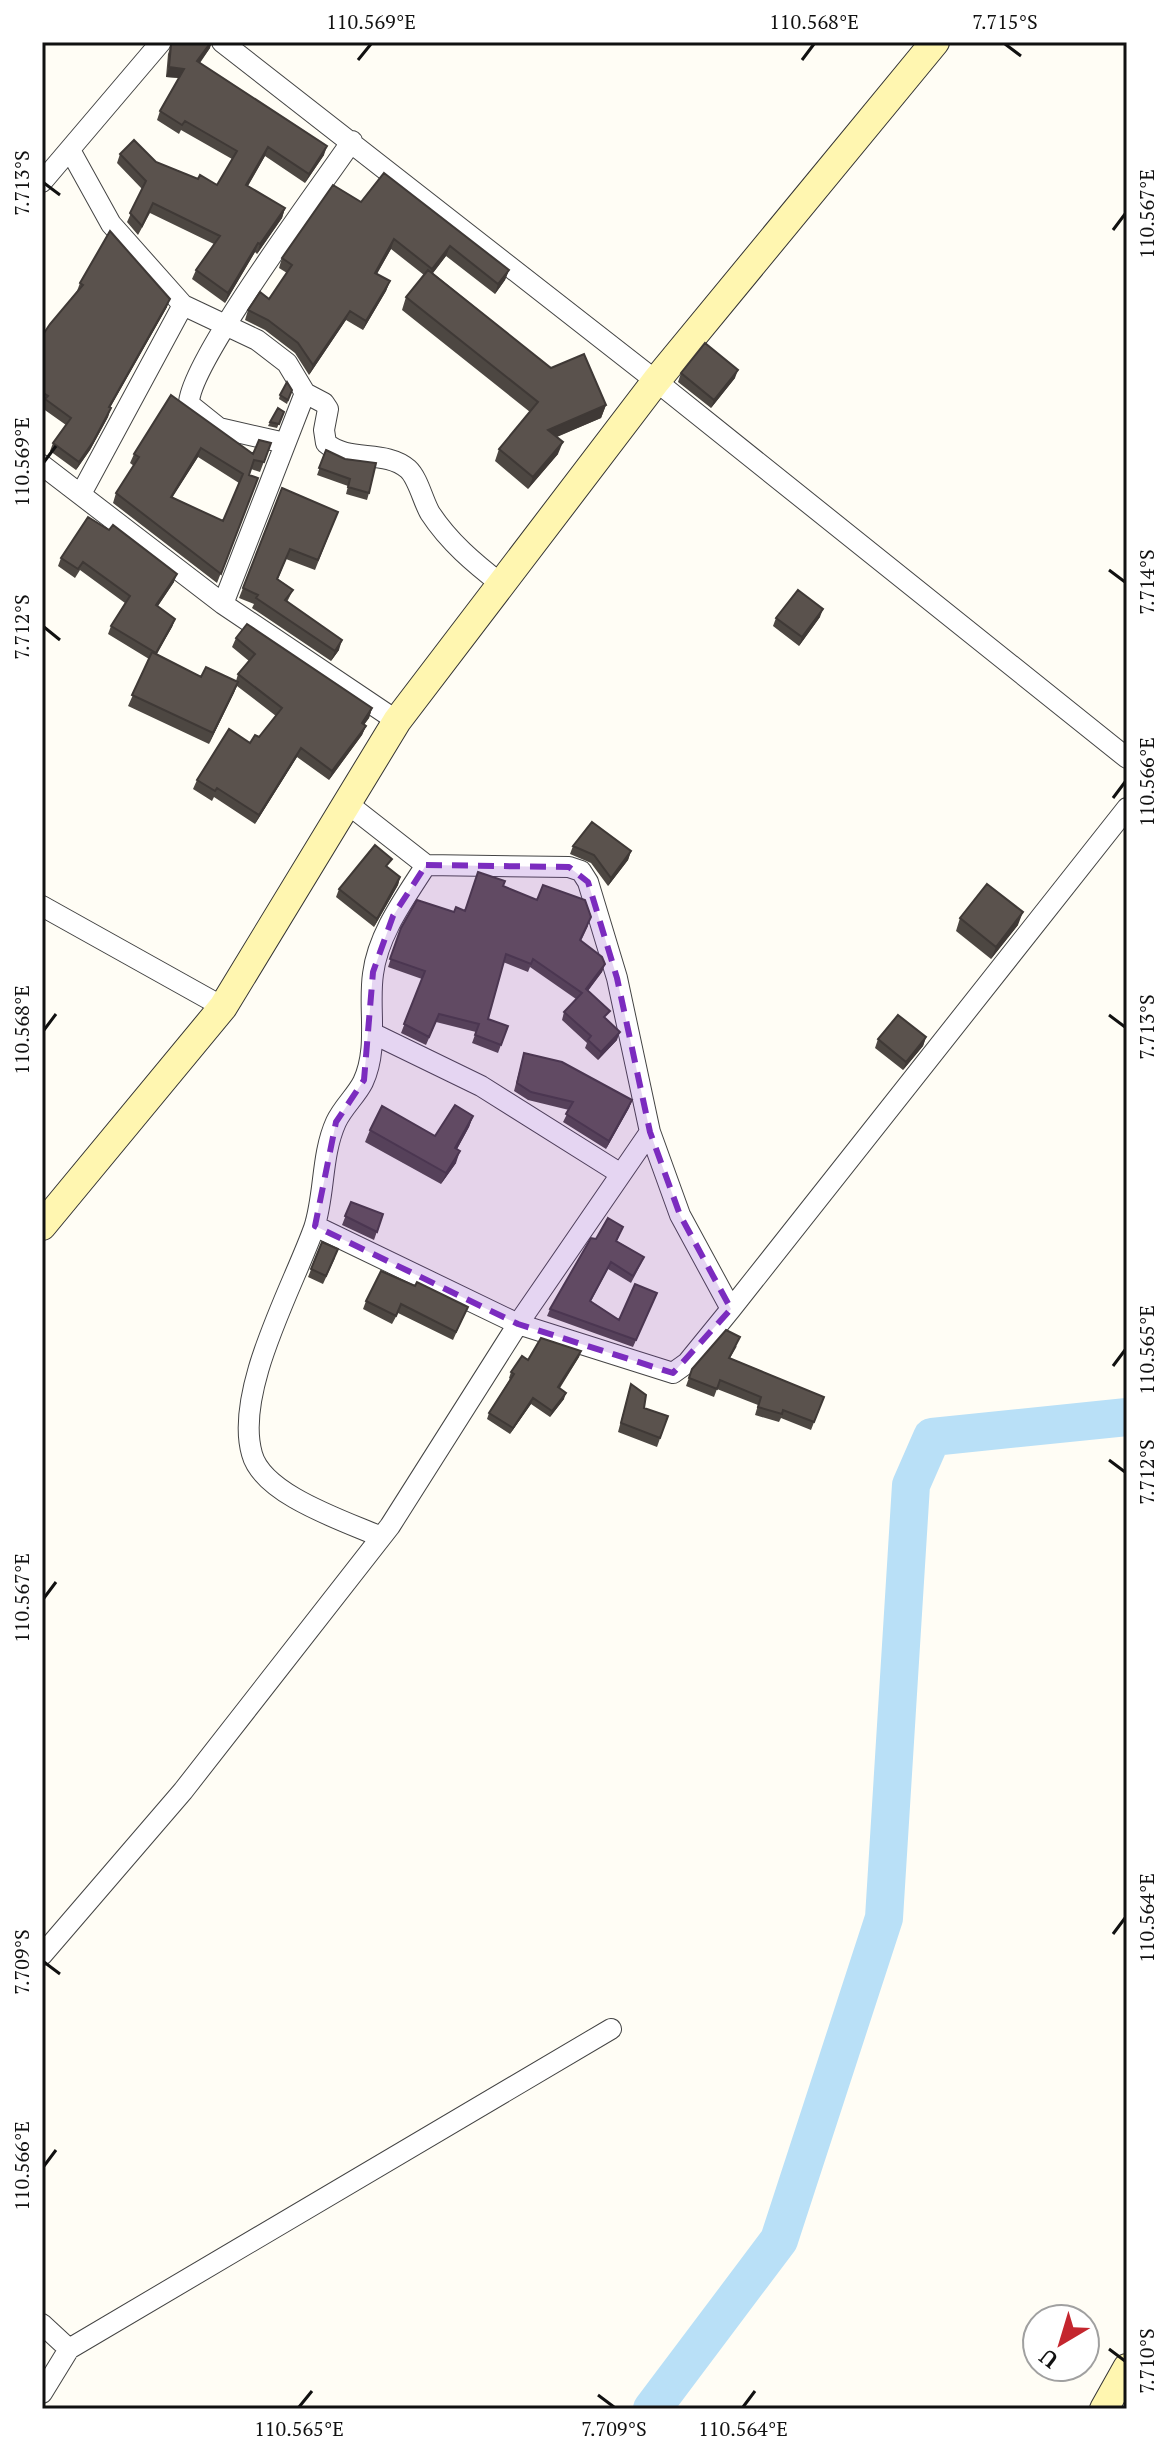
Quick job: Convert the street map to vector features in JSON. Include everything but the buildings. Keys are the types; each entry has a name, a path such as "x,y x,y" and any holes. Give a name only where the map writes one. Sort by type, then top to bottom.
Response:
{"street":[{"path":"42,182 161,42"},
{"path":"222,42 656,381 1127,758"},
{"path":"42,1226 223,1007 397,721 656,381 935,42"},
{"path":"285,443 219,428 189,404 189,390 226,325 352,141"},
{"path":"70,150 111,224 183,305 257,340 287,363 305,393 324,403 328,409 324,430 326,443 346,454 385,459 408,469 446,534 468,558 501,584"},
{"path":"82,492 183,305"},
{"path":"223,604 305,393"},
{"path":"42,465 82,492 223,604 397,721"},
{"path":"348,804 426,865 569,867 581,871 588,882 617,978 650,1132 680,1215 731,1309"},
{"path":"315,1226 518,1324 673,1373 687,1363 731,1309 1127,808"},
{"path":"381,1537 298,1500 268,1479 252,1455 250,1421 260,1363 315,1226 321,1180 336,1122 364,1080 372,1033 373,972 393,916 426,865"},
{"path":"42,906 223,1007"},
{"path":"372,1033 481,1086 621,1174"},
{"path":"42,1955 183,1791 381,1537 518,1324 650,1132"},
{"path":"42,2393 69,2349 611,2029"},
{"path":"42,2324 69,2349"},
{"path":"1104,2409 1127,2368"}],"highlighted area":[{"path":"426,865 569,867 588,882 617,978 650,1132 680,1215 731,1309 673,1373 518,1324 315,1226 336,1122 364,1080 373,972 393,916"}],"waterway":[{"path":"652,2409 779,2240 884,1918 911,1485 932,1437 1127,1417"}]}
